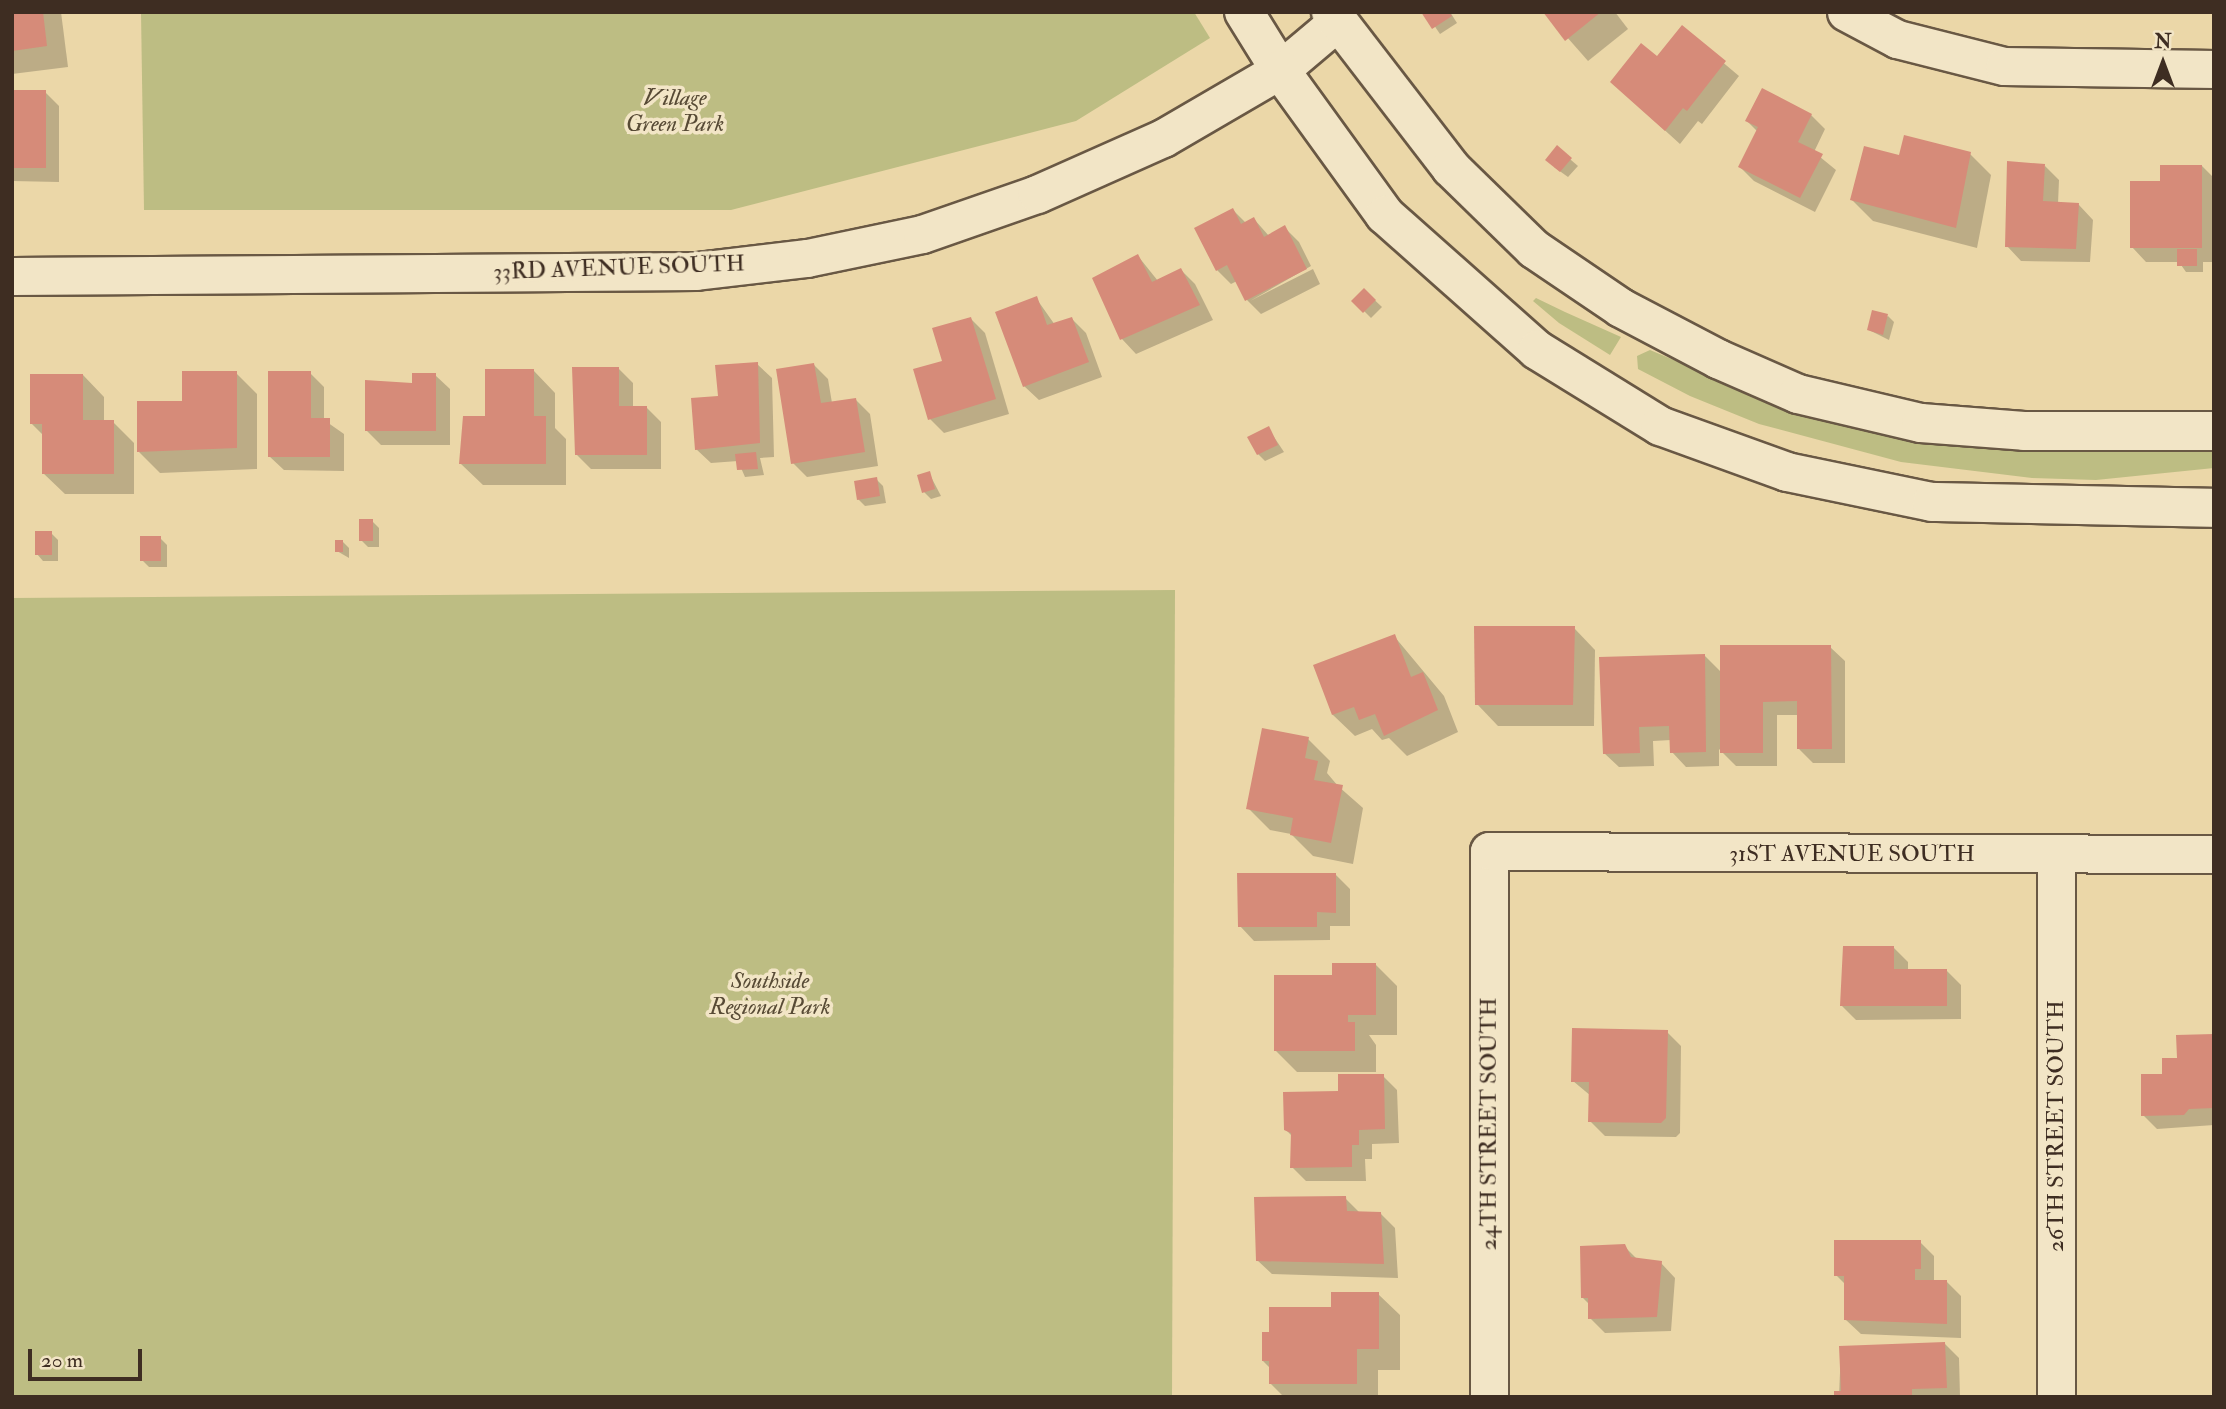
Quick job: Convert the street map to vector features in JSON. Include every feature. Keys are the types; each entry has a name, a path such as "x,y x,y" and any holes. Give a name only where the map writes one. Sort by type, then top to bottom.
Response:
{"street":[{"path":"1244,12 1280,70 1385,215 1537,350 1660,426 1787,472 1931,502 2214,508"},
{"path":"1846,12 1897,39 2004,66 2214,69"},
{"path":"1334,17 1451,168 1534,249 1621,308 1718,359 1798,394 1921,423 2024,431 2214,431"},
{"name":"33RD AVENUE SOUTH","path":"12,276 696,271 807,258 922,234 1037,194 1163,138 1280,70 1334,17"},
{"name":"31ST AVENUE SOUTH","path":"1489,851 2056,856 2214,854"},
{"name":"24TH STREET SOUTH","path":"1489,851 1489,1397"},
{"name":"26TH STREET SOUTH","path":"2056,856 2056,1397"}],"green space":[{"name":"Village Green Park","path":"141,12 1194,12 1210,38 1076,121 731,210 144,210"},
{"path":"1536,298 1621,337 1610,355 1559,323 1533,301"},
{"path":"1650,350 1736,386 1898,435 2021,451 2214,452 2214,468 2096,480 2032,478 1901,462 1759,424 1690,396 1638,369 1637,356"},
{"name":"Southside Regional Park","path":"1175,590 1172,1397 12,1397 12,598"}],"building":[{"path":"12,12 43,12 47,46 12,51"},
{"path":"1421,12 1449,12 1452,16 1432,29"},
{"path":"1543,12 1601,12 1565,41"},
{"path":"1682,25 1726,61 1687,111 1683,108 1665,131 1610,82 1641,43 1657,56"},
{"path":"1762,88 1812,114 1798,142 1823,154 1800,198 1738,167 1758,127 1745,121"},
{"path":"12,90 46,90 46,168 12,168"},
{"path":"1904,135 1971,152 1956,228 1850,200 1864,146 1899,155"},
{"path":"1557,145 1572,158 1560,172 1545,160"},
{"path":"2007,161 2045,164 2043,201 2079,203 2076,249 2005,247"},
{"path":"2160,165 2202,165 2202,248 2130,248 2130,181 2160,181"},
{"path":"1233,208 1241,224 1254,217 1264,237 1285,225 1307,269 1245,301 1227,265 1216,271 1194,228"},
{"path":"2177,249 2197,249 2197,266 2177,266"},
{"path":"1138,254 1152,282 1181,268 1200,305 1120,340 1092,278"},
{"path":"1364,288 1376,300 1363,313 1351,301"},
{"path":"1037,296 1047,325 1072,317 1089,362 1023,387 995,312"},
{"path":"1872,310 1888,314 1883,335 1867,330"},
{"path":"971,317 996,399 928,420 913,369 942,361 932,328"},
{"path":"758,362 760,443 695,450 691,398 718,396 715,365"},
{"path":"814,363 821,403 856,398 865,452 791,464 776,369"},
{"path":"572,367 619,367 619,406 647,406 647,455 575,455"},
{"path":"485,369 534,369 534,416 546,416 546,464 459,464 463,416 485,416"},
{"path":"182,371 237,371 237,448 137,452 137,401 182,401"},
{"path":"268,371 311,371 311,418 330,418 330,457 268,457"},
{"path":"412,373 436,373 436,431 365,431 365,380 412,383"},
{"path":"30,374 83,374 83,420 114,420 114,474 42,474 42,424 30,424"},
{"path":"1269,426 1278,445 1257,455 1247,437"},
{"path":"756,452 758,469 737,470 735,454"},
{"path":"930,471 935,489 922,493 917,475"},
{"path":"877,477 880,496 857,500 854,481"},
{"path":"359,519 373,519 373,541 359,541"},
{"path":"35,531 52,531 52,555 35,555"},
{"path":"140,536 161,536 161,561 140,561"},
{"path":"335,540 343,540 343,552 335,552"},
{"path":"1474,626 1575,626 1573,705 1475,705"},
{"path":"1395,634 1411,677 1423,672 1438,710 1384,736 1375,714 1359,720 1354,707 1332,715 1313,665"},
{"path":"1720,645 1831,645 1832,749 1797,749 1797,701 1763,702 1763,753 1720,753"},
{"path":"1705,654 1706,752 1670,753 1669,726 1639,727 1640,753 1603,754 1599,657"},
{"path":"1262,728 1309,737 1305,758 1318,761 1314,780 1343,785 1331,843 1290,835 1293,818 1246,809"},
{"path":"1237,873 1336,873 1336,913 1317,912 1317,927 1238,927"},
{"path":"1843,946 1894,946 1894,969 1947,969 1947,1006 1840,1006"},
{"path":"1332,963 1376,963 1376,1015 1348,1015 1348,1022 1355,1022 1355,1051 1274,1051 1274,975 1332,975"},
{"path":"1572,1028 1668,1030 1666,1118 1661,1123 1588,1122 1589,1082 1571,1082"},
{"path":"2214,1034 2214,1108 2189,1109 2184,1115 2141,1116 2141,1074 2162,1074 2162,1058 2177,1058 2176,1035"},
{"path":"1338,1074 1384,1074 1385,1129 1359,1130 1359,1145 1352,1145 1352,1167 1290,1168 1291,1133 1284,1130 1283,1092 1338,1091"},
{"path":"1346,1196 1347,1211 1381,1212 1384,1264 1256,1261 1254,1197"},
{"path":"1834,1240 1921,1240 1921,1269 1915,1269 1915,1280 1947,1280 1947,1324 1844,1320 1844,1276 1834,1276"},
{"path":"1625,1244 1631,1257 1662,1261 1657,1317 1588,1319 1588,1298 1581,1298 1580,1246"},
{"path":"1331,1292 1379,1292 1379,1349 1357,1349 1357,1384 1269,1384 1269,1361 1262,1361 1262,1332 1269,1332 1269,1307 1331,1307"},
{"path":"1945,1342 1947,1388 1912,1389 1912,1397 1834,1397 1834,1391 1841,1391 1839,1346"}]}
